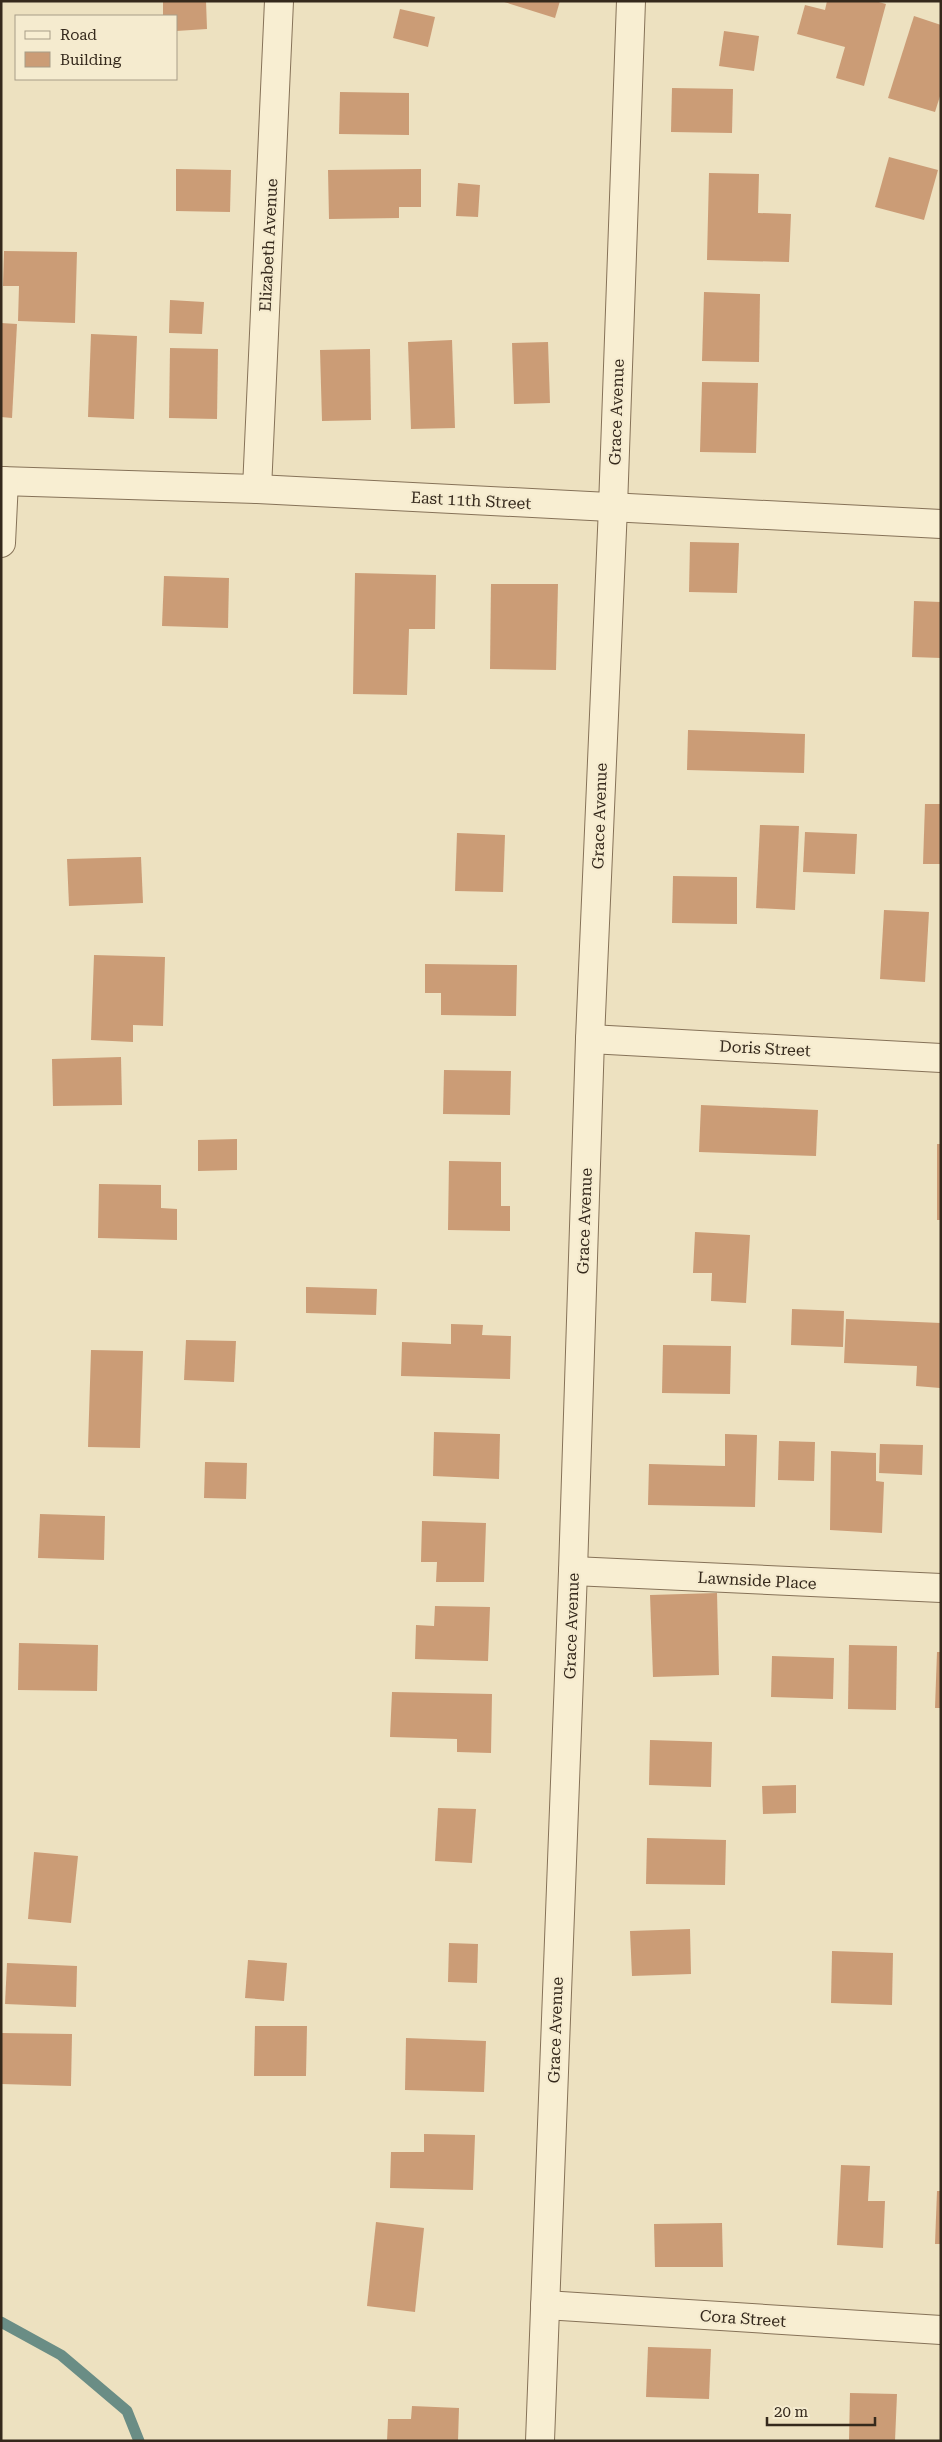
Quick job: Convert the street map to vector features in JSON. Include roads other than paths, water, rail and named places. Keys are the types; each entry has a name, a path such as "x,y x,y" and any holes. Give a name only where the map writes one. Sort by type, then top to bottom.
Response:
{"street":[{"name":"Elizabeth Avenue","path":"257,489 279,1"},
{"name":"Grace Avenue","path":"540,2441 573,1572 590,1039 613,507 631,1"},
{"name":"East 11th Street","path":"3,481 257,489 941,524"},
{"path":"1,544 3,481"},
{"name":"Doris Street","path":"590,1039 941,1058"},
{"name":"Lawnside Place","path":"573,1572 941,1588"},
{"name":"Cora Street","path":"545,2305 941,2330"}],"waterway":[{"path":"1,2322 61,2355 127,2411 139,2441"}]}
